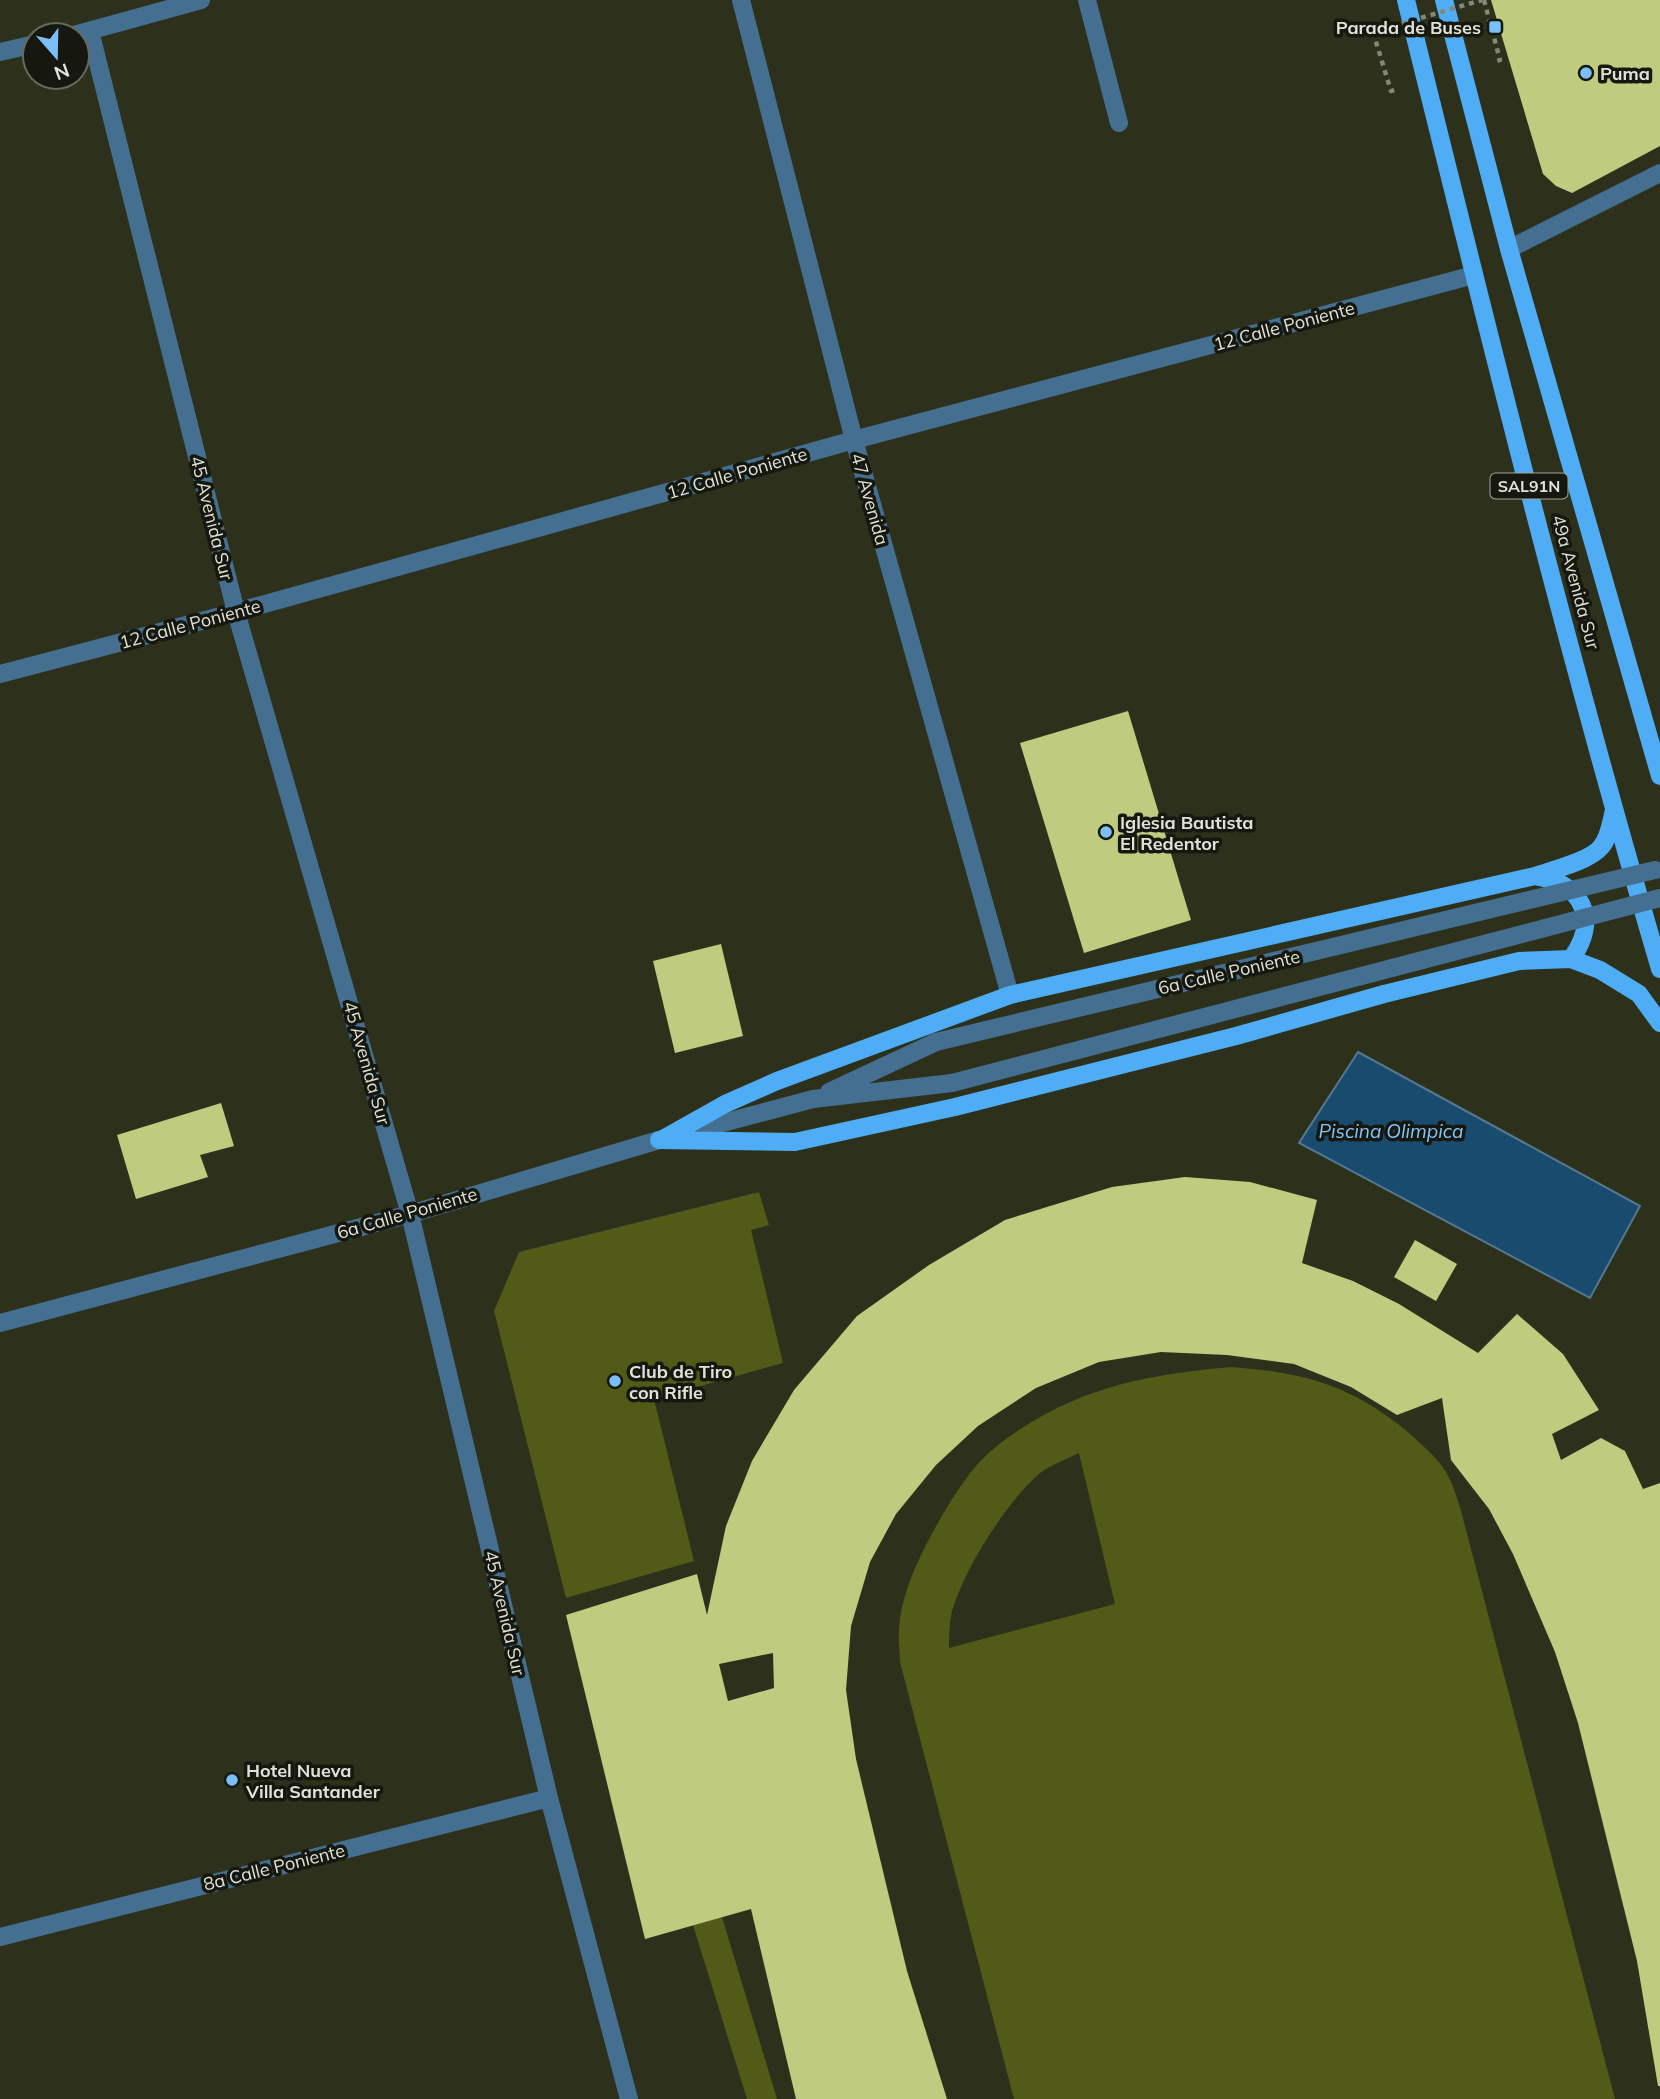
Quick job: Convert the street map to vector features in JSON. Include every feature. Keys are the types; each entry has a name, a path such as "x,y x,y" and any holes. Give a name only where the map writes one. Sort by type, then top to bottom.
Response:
{"main road":[{"name":"49a Avenida Sur","path":"1406,0 1474,275 1614,810 1660,969"},
{"name":"49a Avenida Sur","path":"1444,0 1509,249 1658,768"},
{"path":"659,1140 725,1104 777,1081 1010,995 1535,876 1587,857 1601,849 1608,835 1614,810"},
{"path":"1535,876 1566,886 1578,898 1584,913 1586,930 1581,946 1571,959"},
{"path":"659,1140 795,1142 955,1107 1223,1040 1384,994 1519,961 1571,959 1601,970 1639,994 1660,1023"}],"street":[{"path":"91,31 201,0"},
{"name":"47 Avenida","path":"741,0 854,440 1010,995"},
{"path":"1087,0 1119,123"},
{"path":"0,52 21,47"},
{"name":"45 Avenida Sur","path":"91,67 236,612 410,1214 549,1798 629,2099"},
{"path":"1509,249 1660,173"},
{"name":"12 Calle Poniente","path":"0,674 236,612 854,440 1474,275"},
{"name":"6a Calle Poniente","path":"813,1099 936,1042 1658,870"},
{"name":"6a Calle Poniente","path":"0,1323 410,1214 659,1140 813,1099 952,1083 1660,898"},
{"name":"8a Calle Poniente","path":"0,1937 549,1798"}],"path":[{"path":"1391,91 1373,32 1483,0 1500,60"}],"green space":[{"name":"Club de Tiro con Rifle","path":"759,1192 769,1225 751,1230 783,1363 654,1399 694,1561 566,1598 494,1311 519,1252"},
{"path":"1232,1367 1283,1373 1326,1384 1347,1393 1367,1403 1409,1433 1434,1456 1446,1472 1460,1507 1615,2099 1014,2099 900,1662 900,1617 906,1591 928,1542 961,1486 987,1454 1019,1430 1070,1402 1121,1384 1175,1373","holes":["1079,1453 1115,1604 949,1648 950,1620 956,1599 964,1579 1000,1519 1040,1473"]},
{"path":"722,1917 777,2099 747,2099 693,1925"}],"water":[{"name":"Piscina Olimpica","path":"1358,1052 1640,1206 1590,1298 1299,1143"}],"building":[{"name":"Puma","path":"1491,0 1660,0 1660,146 1572,193 1556,186 1543,174"},
{"name":"Iglesia Bautista El Redentor","path":"1128,711 1191,920 1084,953 1020,743"},
{"path":"721,944 743,1036 675,1053 653,961"},
{"path":"221,1103 234,1146 200,1155 208,1177 136,1199 117,1135"},
{"path":"1185,1177 1250,1182 1317,1200 1302,1263 1353,1281 1399,1304 1478,1353 1517,1314 1563,1354 1599,1410 1552,1434 1561,1460 1601,1438 1625,1451 1643,1489 1660,1483 1660,2086 1637,1961 1578,1723 1555,1652 1513,1554 1489,1509 1451,1460 1442,1398 1397,1415 1351,1387 1294,1364 1227,1355 1161,1352 1099,1362 1036,1388 978,1426 936,1465 896,1514 870,1562 851,1626 846,1690 856,1759 907,1971 947,2099 796,2099 751,1909 645,1939 566,1615 697,1574 707,1615 726,1526 752,1461 794,1390 857,1316 929,1265 1005,1220 1112,1187","holes":["773,1653 774,1688 728,1701 719,1664"]},
{"path":"1415,1240 1457,1264 1436,1301 1394,1277"}],"place":[{"name":"Parada de Buses","path":"1495,27"},
{"name":"Puma","path":"1586,73"},
{"name":"Iglesia Bautista El Redentor","path":"1106,832"},
{"name":"Club de Tiro con Rifle","path":"615,1381"},
{"name":"Hotel Nueva Villa Santander","path":"232,1780"}]}
